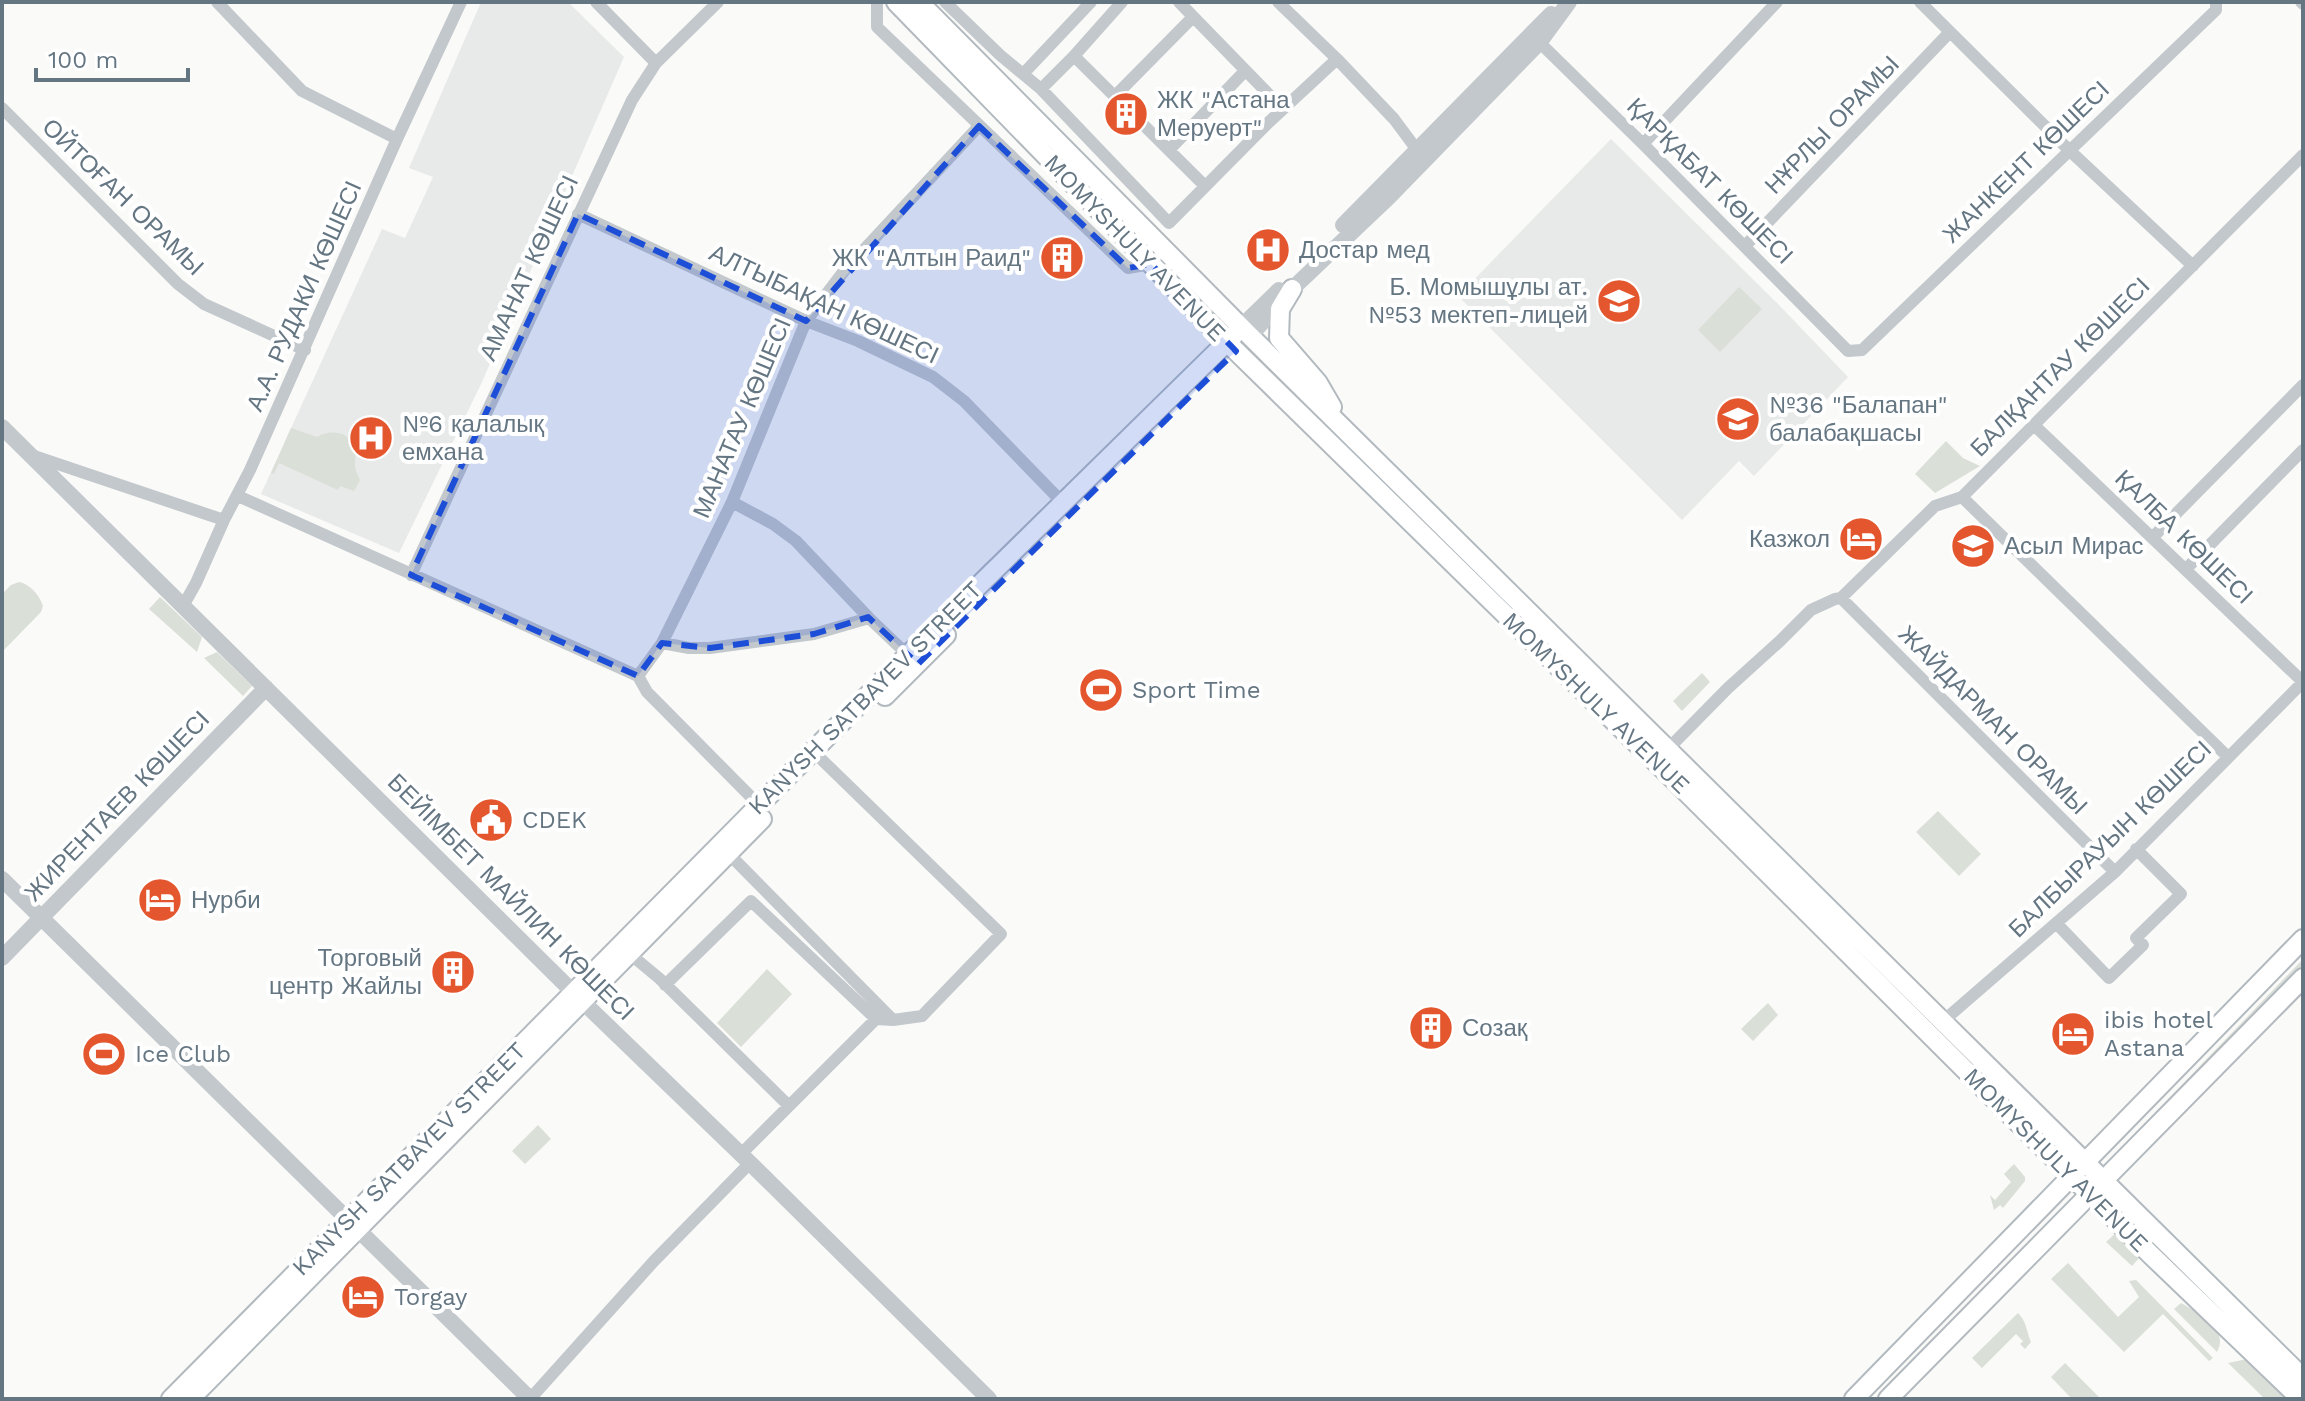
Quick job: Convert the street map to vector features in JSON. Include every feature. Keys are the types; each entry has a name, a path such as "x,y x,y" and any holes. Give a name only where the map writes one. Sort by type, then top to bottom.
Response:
{"main road":[{"name":"MOMYSHULY AVENUE","path":"896,2 1231,346 1942,1022 2078,1169"},
{"name":"MOMYSHULY AVENUE","path":"919,2 1345,430 1662,755 2097,1188 2301,1399"},
{"path":"1292,289 1280,309 1279,338 1318,383 1345,430"},
{"name":"KANYSH SATBAYEV STREET","path":"190,1399 353,1225 724,850 820,758 1062,502 1246,332"},
{"name":"KANYSH SATBAYEV STREET","path":"578,997 630,954 724,850 759,805 997,583 1231,346"},
{"path":"1854,1399 2303,939"},
{"path":"1888,1399 2303,978"},
{"name":"MOMYSHULY AVENUE","path":"2097,1188 2303,1378"},
{"name":"KANYSH SATBAYEV STREET","path":"171,1399 353,1225"}],"street":[{"path":"217,2 302,91 397,139"},
{"name":"А.А. РУДАКИ КӨШЕСІ","path":"183,606 238,496 461,2"},
{"path":"596,2 656,63"},
{"name":"АМАНАТ КӨШЕСІ","path":"411,575 632,100 656,63 718,2"},
{"path":"877,2 877,27 979,126 1128,268 1151,264"},
{"path":"945,2 1041,89 1169,223 1337,59"},
{"path":"1023,74 1091,2"},
{"path":"1041,89 1122,2"},
{"path":"1179,2 1283,109"},
{"path":"1278,2 1394,119 1421,156"},
{"name":"KANYSH SATBAYEV STREET","path":"1246,332 1292,289 1567,2"},
{"path":"1643,144 1777,2"},
{"path":"1920,2 2069,150 2193,266"},
{"name":"ЖАНКЕНТ КӨШЕСІ","path":"1862,350 2216,10 2216,2"},
{"path":"1115,96 1192,18"},
{"name":"НҰРЛЫ ОРАМЫ","path":"1745,246 1949,33"},
{"name":"ҚАРҚАБАТ КӨШЕСІ","path":"1535,38 1848,351 1862,350"},
{"path":"1074,56 1205,186"},
{"path":"1169,150 1245,71"},
{"name":"ОЙТОҒАН ОРАМЫ","path":"2,108 178,284 204,304 305,350"},
{"name":"МАНАТАУ КӨШЕСІ","path":"638,676 662,643 732,502 806,321 844,271 979,126"},
{"name":"БАЛҚАНТАУ КӨШЕСІ","path":"1662,755 1811,610 1841,598 1935,506 1962,497 2303,155"},
{"name":"KANYSH SATBAYEV STREET","path":"1246,332 1421,156"},
{"path":"1097,181 1113,165"},
{"name":"АЛТЫБАҚАН КӨШЕСІ","path":"578,214 933,377 964,401 1062,502"},
{"path":"2153,537 2303,385"},
{"name":"ҚАЛБА КӨШЕСІ","path":"2034,425 2303,682"},
{"name":"БЕЙІМБЕТ МАЙЛИН КӨШЕСІ","path":"2,427 989,1399"},
{"path":"2186,569 2303,450"},
{"path":"29,454 224,520"},
{"path":"238,496 638,676 647,692 759,805"},
{"path":"1962,497 2228,757"},
{"path":"732,502 773,524 796,541 913,660"},
{"name":"ЖАЙДАРМАН ОРАМЫ","path":"1841,598 2115,872"},
{"path":"662,643 710,648 814,634 869,618"},
{"name":"БАЛБЫРАУЫН КӨШЕСІ","path":"1942,1022 2115,872 2303,682"},
{"name":"ЖИРЕНТАЕВ КӨШЕСІ","path":"2,958 266,688"},
{"path":"665,985 751,901 876,1019 922,1016 1001,934 820,758"},
{"path":"2056,923 2109,978 2143,945 2136,938 2181,894 2136,849"},
{"path":"724,850 893,1020"},
{"path":"2,879 530,1399 789,1106 876,1019"},
{"path":"630,954 789,1106"}],"highlighted area":[{"path":"979,126 1128,268 1151,264 1236,351 918,664 868,617 814,634 710,648 662,643 638,676 411,575 578,214 806,321"}],"shaded area":[{"path":"481,2 568,2 624,57 482,382 399,553 261,494 382,229 405,238 433,177 409,168"},
{"name":"Б. Момышұлы ат. №53 мектеп-лицей","path":"1611,139 1848,377 1754,476 1739,461 1682,520 1458,296"},
{"path":"1739,287 1762,309 1720,352 1698,330"},
{"path":"291,428 317,437 339,433 352,442 360,480 354,491 340,486 338,490 279,463 274,474 271,473"},
{"path":"1946,441 1963,458 1980,466 1935,493 1915,474"},
{"path":"19,582 34,591 43,606 41,612 2,652 2,594"},
{"path":"160,597 202,637 197,652 149,609"},
{"path":"217,652 252,686 243,696 204,658"},
{"path":"1702,673 1710,682 1682,711 1673,701"},
{"path":"1938,811 1981,854 1959,876 1916,832"},
{"path":"2303,959 2303,970 2123,1157 2117,1152"},
{"path":"767,969 792,994 741,1047 717,1023"},
{"path":"1768,1003 1778,1015 1753,1041 1741,1029"},
{"path":"538,1125 551,1139 525,1164 512,1151"},
{"path":"2014,1164 2025,1181 2003,1208 2000,1205 1994,1210 1990,1195 1995,1200 2011,1182 2004,1174"},
{"path":"2118,1231 2136,1250 2139,1258 2132,1266 2106,1242"},
{"path":"2068,1263 2118,1317 2139,1297 2129,1281 2136,1280 2213,1358 2209,1361 2163,1314 2124,1352 2051,1279"},
{"path":"2181,1303 2216,1329 2220,1344 2217,1352 2174,1309"},
{"path":"2018,1313 2031,1342 2025,1349 2020,1344 2023,1341 2016,1334 1982,1368 1972,1358"},
{"path":"2247,1359 2287,1399 2265,1399 2228,1363"},
{"path":"2065,1363 2101,1399 2072,1399 2051,1377"}],"place":[{"name":"ЖК \"Астана Меруерт\"","path":"1126,114"},
{"name":"Достар мед","path":"1268,250"},
{"name":"ЖК \"Алтын Раид\"","path":"1062,258"},
{"name":"Б. Момышұлы ат. №53 мектеп-лицей","path":"1619,301"},
{"name":"№36 \"Балапан\" балабақшасы","path":"1738,419"},
{"name":"№6 қалалық емхана","path":"371,438"},
{"name":"Казжол","path":"1861,539"},
{"name":"Асыл Мирас","path":"1973,546"},
{"name":"Sport Time","path":"1101,690"},
{"name":"CDEK","path":"491,820"},
{"name":"Нурби","path":"160,900"},
{"name":"Торговый центр Жайлы","path":"453,972"},
{"name":"Созақ","path":"1431,1028"},
{"name":"ibis hotel Astana","path":"2073,1034"},
{"name":"Ice Club","path":"104,1054"},
{"name":"Torgay","path":"363,1297"}]}
